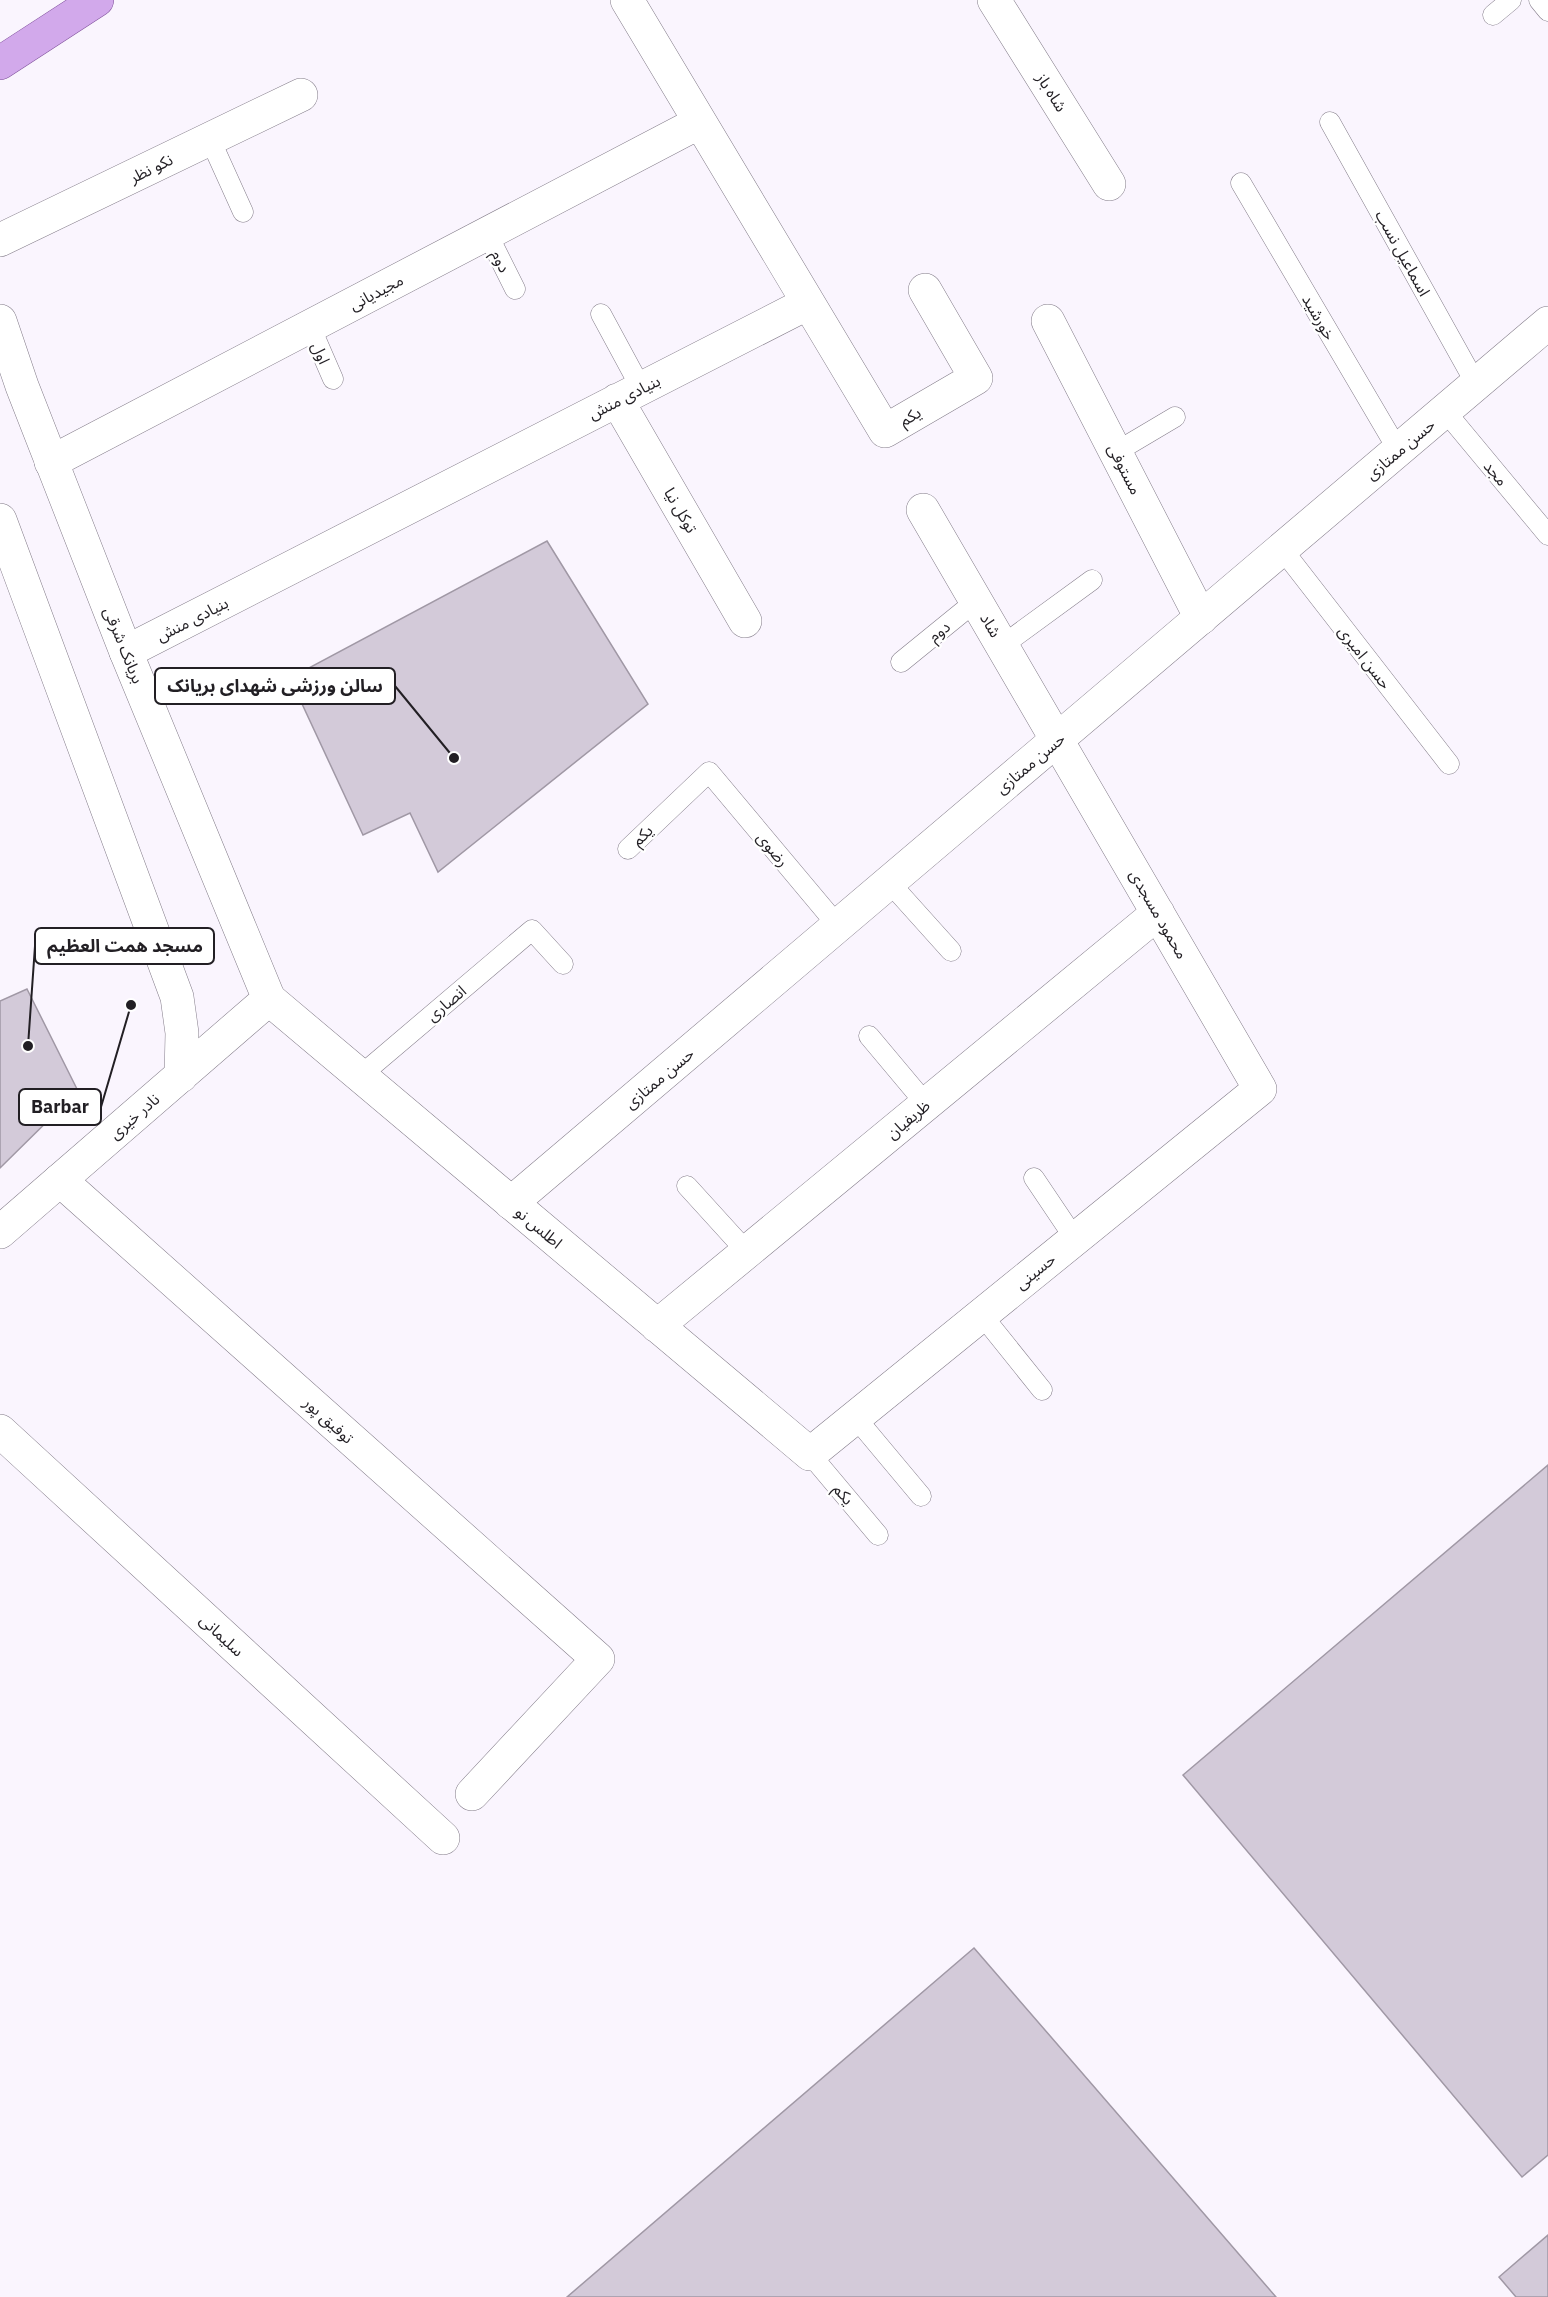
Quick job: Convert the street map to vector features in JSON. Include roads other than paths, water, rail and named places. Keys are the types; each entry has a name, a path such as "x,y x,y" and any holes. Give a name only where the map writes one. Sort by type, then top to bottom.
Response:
{"main road":[{"path":"0,63 97,0"}],"street":[{"path":"627,0 808,303"},
{"name":"شاه باز","path":"994,0 1109,184"},
{"name":"نکو نظر","path":"0,240 301,95"},
{"name":"مجیدیانی","path":"51,462 700,122"},
{"name":"یکم","path":"808,303 885,431 976,378 925,290"},
{"name":"بنیادی منش","path":"126,652 808,303"},
{"name":"بریانک شرقی","path":"0,321 51,462 126,652 269,999"},
{"name":"مستوفی","path":"1048,321 1201,618"},
{"name":"حسن ممتازی","path":"512,1203 1548,323"},
{"name":"توکل نیا","path":"629,394 745,621"},
{"name":"شاد","path":"923,510 1058,740"},
{"path":"0,520 177,997 182,1033 181,1076"},
{"name":"محمود مسجدی","path":"1058,740 1260,1089"},
{"name":"ظریفیان","path":"657,1326 1158,913"},
{"name":"نادر خیری","path":"0,1232 269,999"},
{"name":"اطلس نو","path":"269,999 810,1454"},
{"name":"حسینی","path":"810,1454 1260,1089"},
{"name":"توفیق پور","path":"60,1180 598,1659 472,1794"},
{"name":"سلیمانی","path":"0,1431 443,1838"}],"lane":[{"path":"1493,15 1511,0"},
{"path":"1539,0 1548,12"},
{"name":"اسماعیل نسب","path":"1330,122 1476,384"},
{"path":"210,139 243,212"},
{"name":"خورشید","path":"1241,183 1398,450"},
{"name":"دوم","path":"488,233 515,289"},
{"path":"601,314 629,394"},
{"name":"اول","path":"310,326 333,379"},
{"name":"مجد","path":"1444,411 1548,535"},
{"path":"1116,452 1175,417"},
{"name":"حسن امیری","path":"1282,549 1449,764"},
{"path":"1003,645 1092,580"},
{"name":"دوم","path":"901,662 976,601"},
{"name":"یکم","path":"628,849 709,772"},
{"name":"رضوی","path":"709,772 838,926"},
{"path":"889,882 951,951"},
{"name":"انصاری","path":"360,1076 532,930 563,964"},
{"path":"869,1036 926,1104"},
{"path":"1034,1178 1075,1239"},
{"path":"687,1186 747,1252"},
{"path":"981,1314 1042,1390"},
{"path":"855,1417 921,1496"},
{"name":"یکم","path":"810,1454 878,1534"}],"place":[{"name":"سالن ورزشی شهدای بریانک","path":"454,758"},
{"name":"Barbar","path":"131,1005"},
{"name":"مسجد همت العظیم","path":"28,1046"}]}
